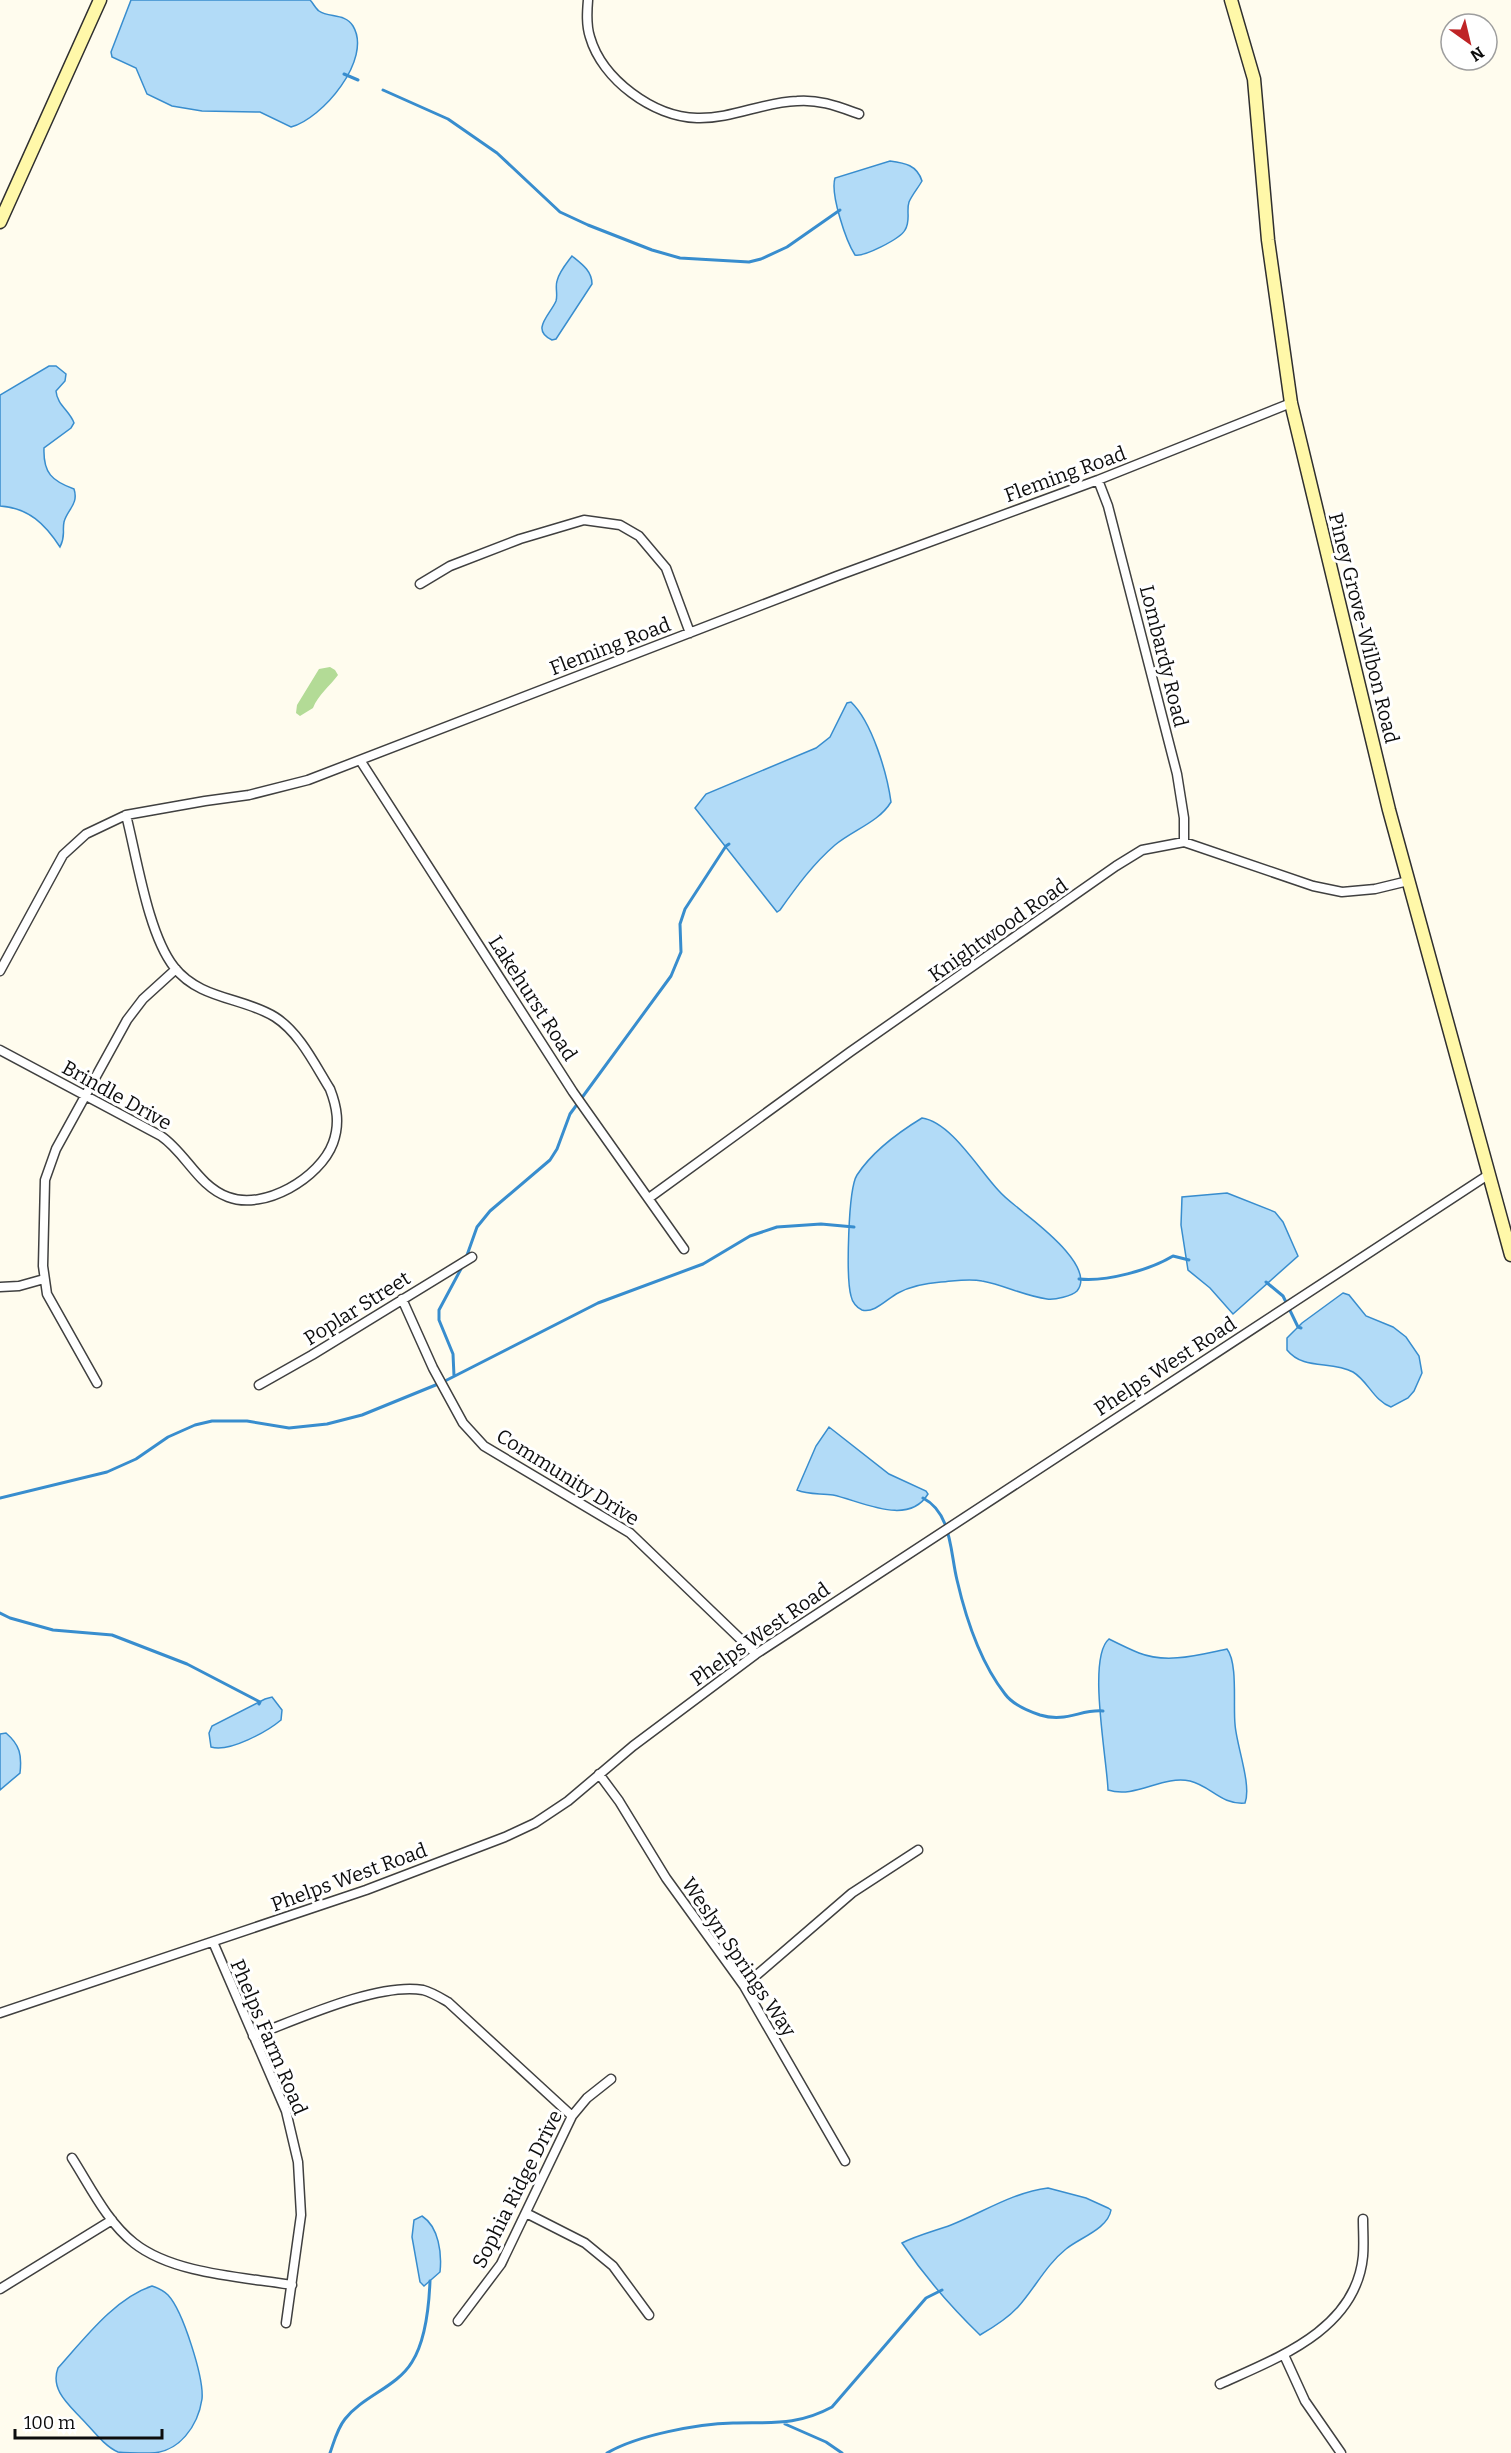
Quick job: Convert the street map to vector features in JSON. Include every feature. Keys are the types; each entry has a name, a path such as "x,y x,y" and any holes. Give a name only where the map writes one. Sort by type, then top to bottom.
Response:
{"street":[{"path":"0,222 100,0"},
{"path":"588,0 587,19 590,38 606,67 635,96 652,106 674,114 696,118 724,116 796,101 824,102 859,114"},
{"name":"Piney Grove-Wilbon Road","path":"1231,0 1254,80 1268,240 1291,403 1313,501 1408,881 1511,1255"},
{"name":"Fleming Road","path":"0,971 63,855 86,834 126,815 249,795 308,780 946,535 1098,480 1291,403"},
{"name":"Lombardy Road","path":"1098,480 1108,506 1177,774 1184,818 1184,842"},
{"path":"420,584 450,566 470,558 520,539 584,520 620,525 639,536 666,568 690,633"},
{"name":"Lakehurst Road","path":"360,760 573,1092 684,1248"},
{"name":"Brindle Drive","path":"0,1050 166,1140 213,1190 234,1199 255,1200 277,1194 301,1180 323,1160 332,1144 337,1128 338,1113 330,1089 298,1040 277,1018 266,1012 203,990 176,969 159,942 126,815"},
{"name":"Knightwood Road","path":"649,1198 850,1052 1142,850 1184,842 1313,886 1342,892 1375,889 1408,881"},
{"path":"97,1383 51,1306 44,1279 45,1180 56,1149 134,1009 176,969"},
{"name":"Phelps West Road","path":"0,2013 366,1890 505,1837 535,1822 568,1802 599,1774 756,1654 1488,1175"},
{"name":"Poplar Street","path":"259,1385 472,1257"},
{"path":"0,1287 19,1286 44,1279"},
{"name":"Community Drive","path":"402,1299 433,1368 463,1423 484,1446 630,1533 756,1654"},
{"name":"Weslyn Springs Way","path":"599,1774 619,1801 666,1878 744,1986 845,2161"},
{"path":"744,1986 852,1893 918,1850"},
{"name":"Phelps Farm Road","path":"213,1942 286,2111 298,2162 301,2215 286,2323"},
{"path":"253,2036 351,1999 401,1990 424,1990 448,2002 572,2116"},
{"name":"Sophia Ridge Drive","path":"459,2321 501,2264 572,2116 587,2098 610,2079"},
{"path":"72,2158 112,2220 134,2243 168,2263 292,2285"},
{"path":"526,2213 585,2242 613,2266 648,2315"},
{"path":"1220,2384 1284,2355 1315,2336 1336,2316 1353,2290 1363,2257 1363,2219"},
{"path":"0,2289 112,2220"},
{"path":"1284,2355 1305,2401 1341,2453"}],"green space":[{"path":"330,667 338,675 313,708 300,716 296,713 297,705 319,669"}],"water":[{"path":"131,0 310,0 319,11 350,22 357,39 356,55 341,86 330,100 303,122 291,127 260,112 202,111 172,106 147,94 136,68 112,57 111,52"},
{"path":"890,161 914,168 922,181 909,202 907,227 902,234 889,242 866,253 855,255 840,217 835,195 835,178"},
{"path":"572,256 588,272 592,284 556,339 552,340 542,332 542,327 556,301 556,283 559,274"},
{"path":"49,366 56,366 66,374 65,381 56,391 74,423 71,428 44,448 45,464 50,475 60,483 74,489 75,494 74,503 65,518 60,547 42,524 28,514 0,506 0,395"},
{"path":"851,702 866,722 872,735 886,777 891,802 880,815 827,852 777,912 695,808 706,794 816,748 830,737 847,703"},
{"path":"922,1118 933,1121 954,1137 1002,1194 1063,1248 1079,1271 1081,1282 1077,1291 1063,1297 1047,1299 977,1280 962,1280 908,1288 867,1311 857,1306 852,1300 849,1286 849,1234 854,1183 863,1167 878,1151 895,1136"},
{"path":"1227,1193 1275,1212 1283,1222 1298,1256 1233,1314 1210,1288 1188,1270 1181,1225 1182,1197"},
{"path":"1343,1293 1349,1295 1366,1316 1393,1327 1406,1337 1419,1356 1422,1373 1414,1391 1408,1398 1391,1407 1380,1400 1353,1372 1336,1366 1301,1361 1287,1350 1287,1338 1302,1323"},
{"path":"829,1427 889,1474 928,1494 919,1504 909,1509 897,1510 870,1506 833,1495 797,1490 816,1446"},
{"path":"1109,1639 1139,1653 1160,1658 1183,1657 1227,1649 1233,1664 1235,1724 1247,1786 1245,1803 1229,1801 1197,1783 1180,1780 1129,1792 1108,1790 1100,1710 1099,1666 1103,1649"},
{"path":"272,1697 282,1710 281,1720 267,1730 238,1744 219,1748 211,1747 209,1733 212,1726"},
{"path":"6,1733 19,1751 20,1773 0,1790 0,1734"},
{"path":"1048,2188 1086,2198 1108,2208 1111,2210 1109,2217 1099,2228 1059,2255 1014,2311 980,2335 939,2291 902,2243 951,2225 1010,2198"},
{"path":"422,2216 436,2234 440,2257 440,2272 424,2286 420,2282 412,2237 414,2220"},
{"path":"152,2286 168,2295 186,2329 200,2376 202,2399 200,2409 185,2436 170,2448 150,2453 118,2452 103,2442 66,2402 58,2389 56,2376 58,2368 89,2332 125,2300"}],"waterway":[{"path":"344,74 358,80"},
{"path":"383,90 448,119 497,153 560,212 652,250 680,258 749,262 761,259 787,247 840,210"},
{"path":"466,1258 477,1227 490,1211 550,1160 557,1149 570,1114 671,976 681,952 680,924 685,909 729,844"},
{"path":"0,1498 107,1472 136,1459 168,1437 195,1425 212,1421 247,1421 289,1428 327,1424 362,1415 443,1382 598,1303 703,1264 750,1236 777,1227 821,1224 854,1227"},
{"path":"1079,1279 1102,1279 1128,1274 1173,1256 1189,1260"},
{"path":"454,1376 453,1354 439,1320 439,1310 462,1267"},
{"path":"1266,1282 1283,1296 1298,1327 1301,1328"},
{"path":"923,1498 933,1505 945,1523 970,1625 988,1668 1005,1694 1021,1707 1049,1717 1066,1717 1103,1711"},
{"path":"0,1613 53,1630 112,1635 187,1664 260,1702 259,1704"},
{"path":"330,2453 338,2431 352,2411 398,2378 412,2362 424,2333 430,2281"},
{"path":"607,2453 635,2441 685,2428 795,2420 832,2407 926,2298 942,2290"},
{"path":"785,2424 826,2442 842,2453"}]}
